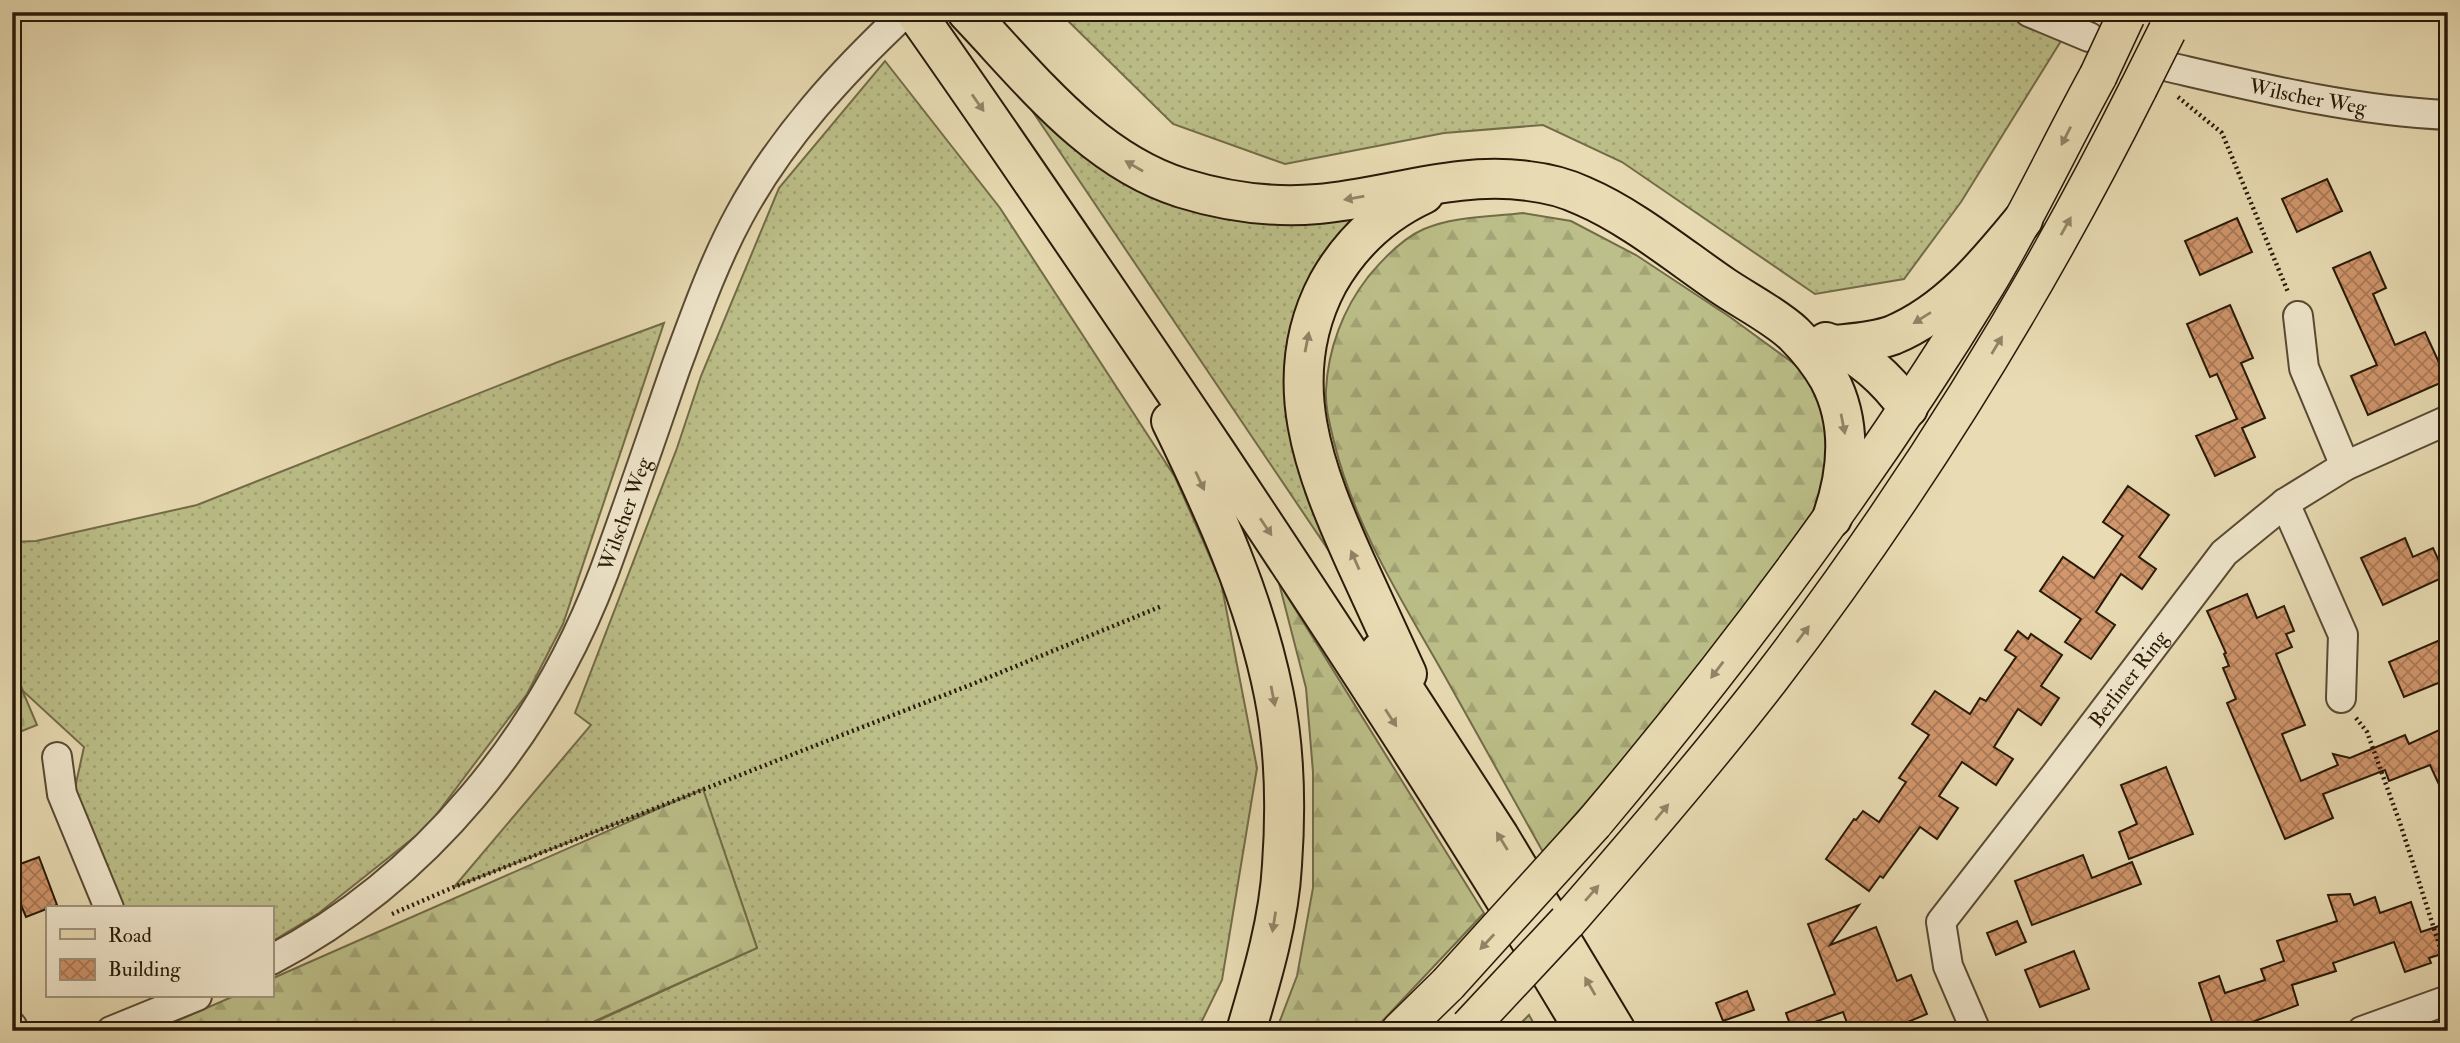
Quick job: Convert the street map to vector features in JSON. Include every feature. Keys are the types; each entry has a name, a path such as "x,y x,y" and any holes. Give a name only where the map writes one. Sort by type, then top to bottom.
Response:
{"highway":[{"path":"915,12 1105,288 1319,607 1585,1031"},
{"path":"947,12 1143,295 1433,734 1499,836 1616,1031"},
{"path":"967,12 1083,131 1145,173 1178,187 1214,197 1284,206 1320,204 1469,179 1500,178 1554,186 1583,196 1617,214 1825,353 1882,412 1907,416"},
{"path":"1433,734 1320,477 1307,427 1303,398 1303,363 1308,335 1319,301 1337,267 1358,241 1382,219 1410,201 1442,186 1469,179"},
{"path":"1825,353 1891,335 1919,321 1972,280 2024,220"},
{"path":"1105,288 1221,527 1253,613 1274,696 1284,781 1282,867 1269,951 1246,1031"},
{"path":"1825,353 1830,381 1844,426 1846,449 1845,473 1832,518"},
{"path":"1551,973 1575,1031"}],"main road":[{"path":"1400,1031 1448,984 1594,822 1665,738 1907,416 2024,220 2127,14"},
{"path":"1467,1029 1618,864 1695,774 1842,582 1962,404 2033,286 2138,89 2171,21"},
{"path":"1907,416 1930,419 1962,404"},
{"path":"1907,416 1917,442 1916,463 1910,483"}],"street":[{"name":"Wilscher Weg","path":"273,959 331,924 416,856 477,792 530,721 583,624 604,573 698,306 739,216 792,134 827,92 906,12"},
{"path":"2029,12 2089,37"},
{"name":"Wilscher Weg","path":"2172,80 2423,114 2448,115"},
{"path":"2298,316 2304,368 2345,466"},
{"name":"Berliner Ring","path":"1976,1031 1948,966 1941,922 2224,554 2285,503 2345,466 2448,420"},
{"path":"2285,503 2343,635 2342,698"},
{"path":"57,757 62,794 108,906"},
{"path":"111,1031 149,1005 186,998"},
{"path":"2362,1031 2448,1000"}],"path":[{"path":"2172,80 2180,100 2222,134 2298,316"},
{"path":"390,915 1162,606"},
{"path":"2342,698 2369,738 2400,822 2448,972"}],"green space":[{"path":"1067,12 2079,12 1961,202 1904,279 1815,294 1622,162 1543,125 1444,133 1285,164 1173,124 1066,19"},
{"path":"885,61 1000,208 1175,477 1221,582 1257,768 1222,980 1197,1031 598,1031 595,1022 757,948 703,790 454,887 591,725 575,713 677,448 701,376 779,188"},
{"path":"1006,72 1110,168 1366,204 1301,311 1360,597"},
{"path":"1523,213 1571,221 1636,255 1730,317 1808,374 1838,444 1821,500 1746,605 1667,709 1543,852 1382,565 1354,505 1343,474 1329,423 1326,396 1330,360 1344,316 1359,289 1393,250 1416,233 1436,225 1460,219"},
{"path":"664,323 563,624 527,694 427,827 319,913 273,941 273,906 119,906 73,797 84,747 23,691 12,666 12,542 36,541 197,505 558,362"},
{"path":"1279,583 1484,913 1373,1031 1276,1031 1297,976 1313,888 1313,772 1306,688"},
{"path":"12,666 37,725 12,735"},
{"path":"703,789 757,948 595,1021 598,1031 154,1031 229,998 273,998 273,978"},
{"path":"1529,1015 1538,1031 1513,1031"}],"building":[{"path":"2327,179 2342,211 2297,232 2282,199"},
{"path":"2237,218 2252,252 2200,275 2185,241"},
{"path":"2370,252 2386,288 2373,294 2395,345 2425,332 2447,380 2368,415 2351,376 2377,365 2333,268"},
{"path":"2230,305 2253,358 2241,363 2265,418 2242,428 2255,457 2215,476 2196,436 2237,419 2217,374 2210,377 2187,324"},
{"path":"2128,486 2169,515 2139,557 2156,569 2142,589 2121,574 2096,612 2115,625 2091,659 2065,642 2081,619 2040,591 2063,557 2094,578 2123,536 2103,522"},
{"path":"2405,538 2413,557 2433,548 2446,576 2383,605 2361,558"},
{"path":"2247,594 2257,618 2284,606 2294,631 2286,634 2292,647 2276,654 2305,725 2282,734 2301,781 2338,765 2333,754 2350,758 2405,735 2409,744 2448,726 2448,804 2430,765 2389,781 2385,770 2323,794 2333,818 2285,839 2227,703 2236,699 2223,668 2229,666 2207,611"},
{"path":"2018,631 2028,639 2031,634 2062,655 2041,686 2059,698 2041,725 2018,709 1994,747 2013,759 1996,785 1962,762 1939,796 1958,808 1937,839 1920,827 1883,878 1880,876 1869,891 1826,859 1854,819 1863,811 1879,822 1906,782 1899,778 1929,735 1912,724 1935,691 1970,714 1980,698 1986,701 2016,657 2005,650"},
{"path":"2440,640 2448,659 2448,679 2404,697 2389,662"},
{"path":"2166,767 2193,834 2129,859 2119,832 2137,824 2121,785"},
{"path":"2083,855 2092,878 2132,862 2141,884 2032,925 2015,881"},
{"path":"39,857 57,905 46,906 46,909 26,917 19,900 12,902 12,867"},
{"path":"2350,894 2354,905 2375,897 2380,913 2411,902 2421,932 2448,923 2448,952 2429,958 2431,963 2405,972 2394,942 2333,963 2336,971 2292,985 2298,1005 2228,1031 2215,1031 2199,983 2219,976 2225,993 2265,980 2261,969 2284,961 2277,941 2337,921 2328,895"},
{"path":"1859,905 1830,945 1876,927 1897,981 1911,975 1927,1014 1886,1031 1850,1031 1843,1012 1792,1030 1786,1013 1835,994 1808,924"},
{"path":"2017,921 2026,942 1996,955 1987,933"},
{"path":"2074,951 2089,989 2040,1007 2025,970"},
{"path":"1747,991 1754,1010 1723,1021 1716,1003"}]}
